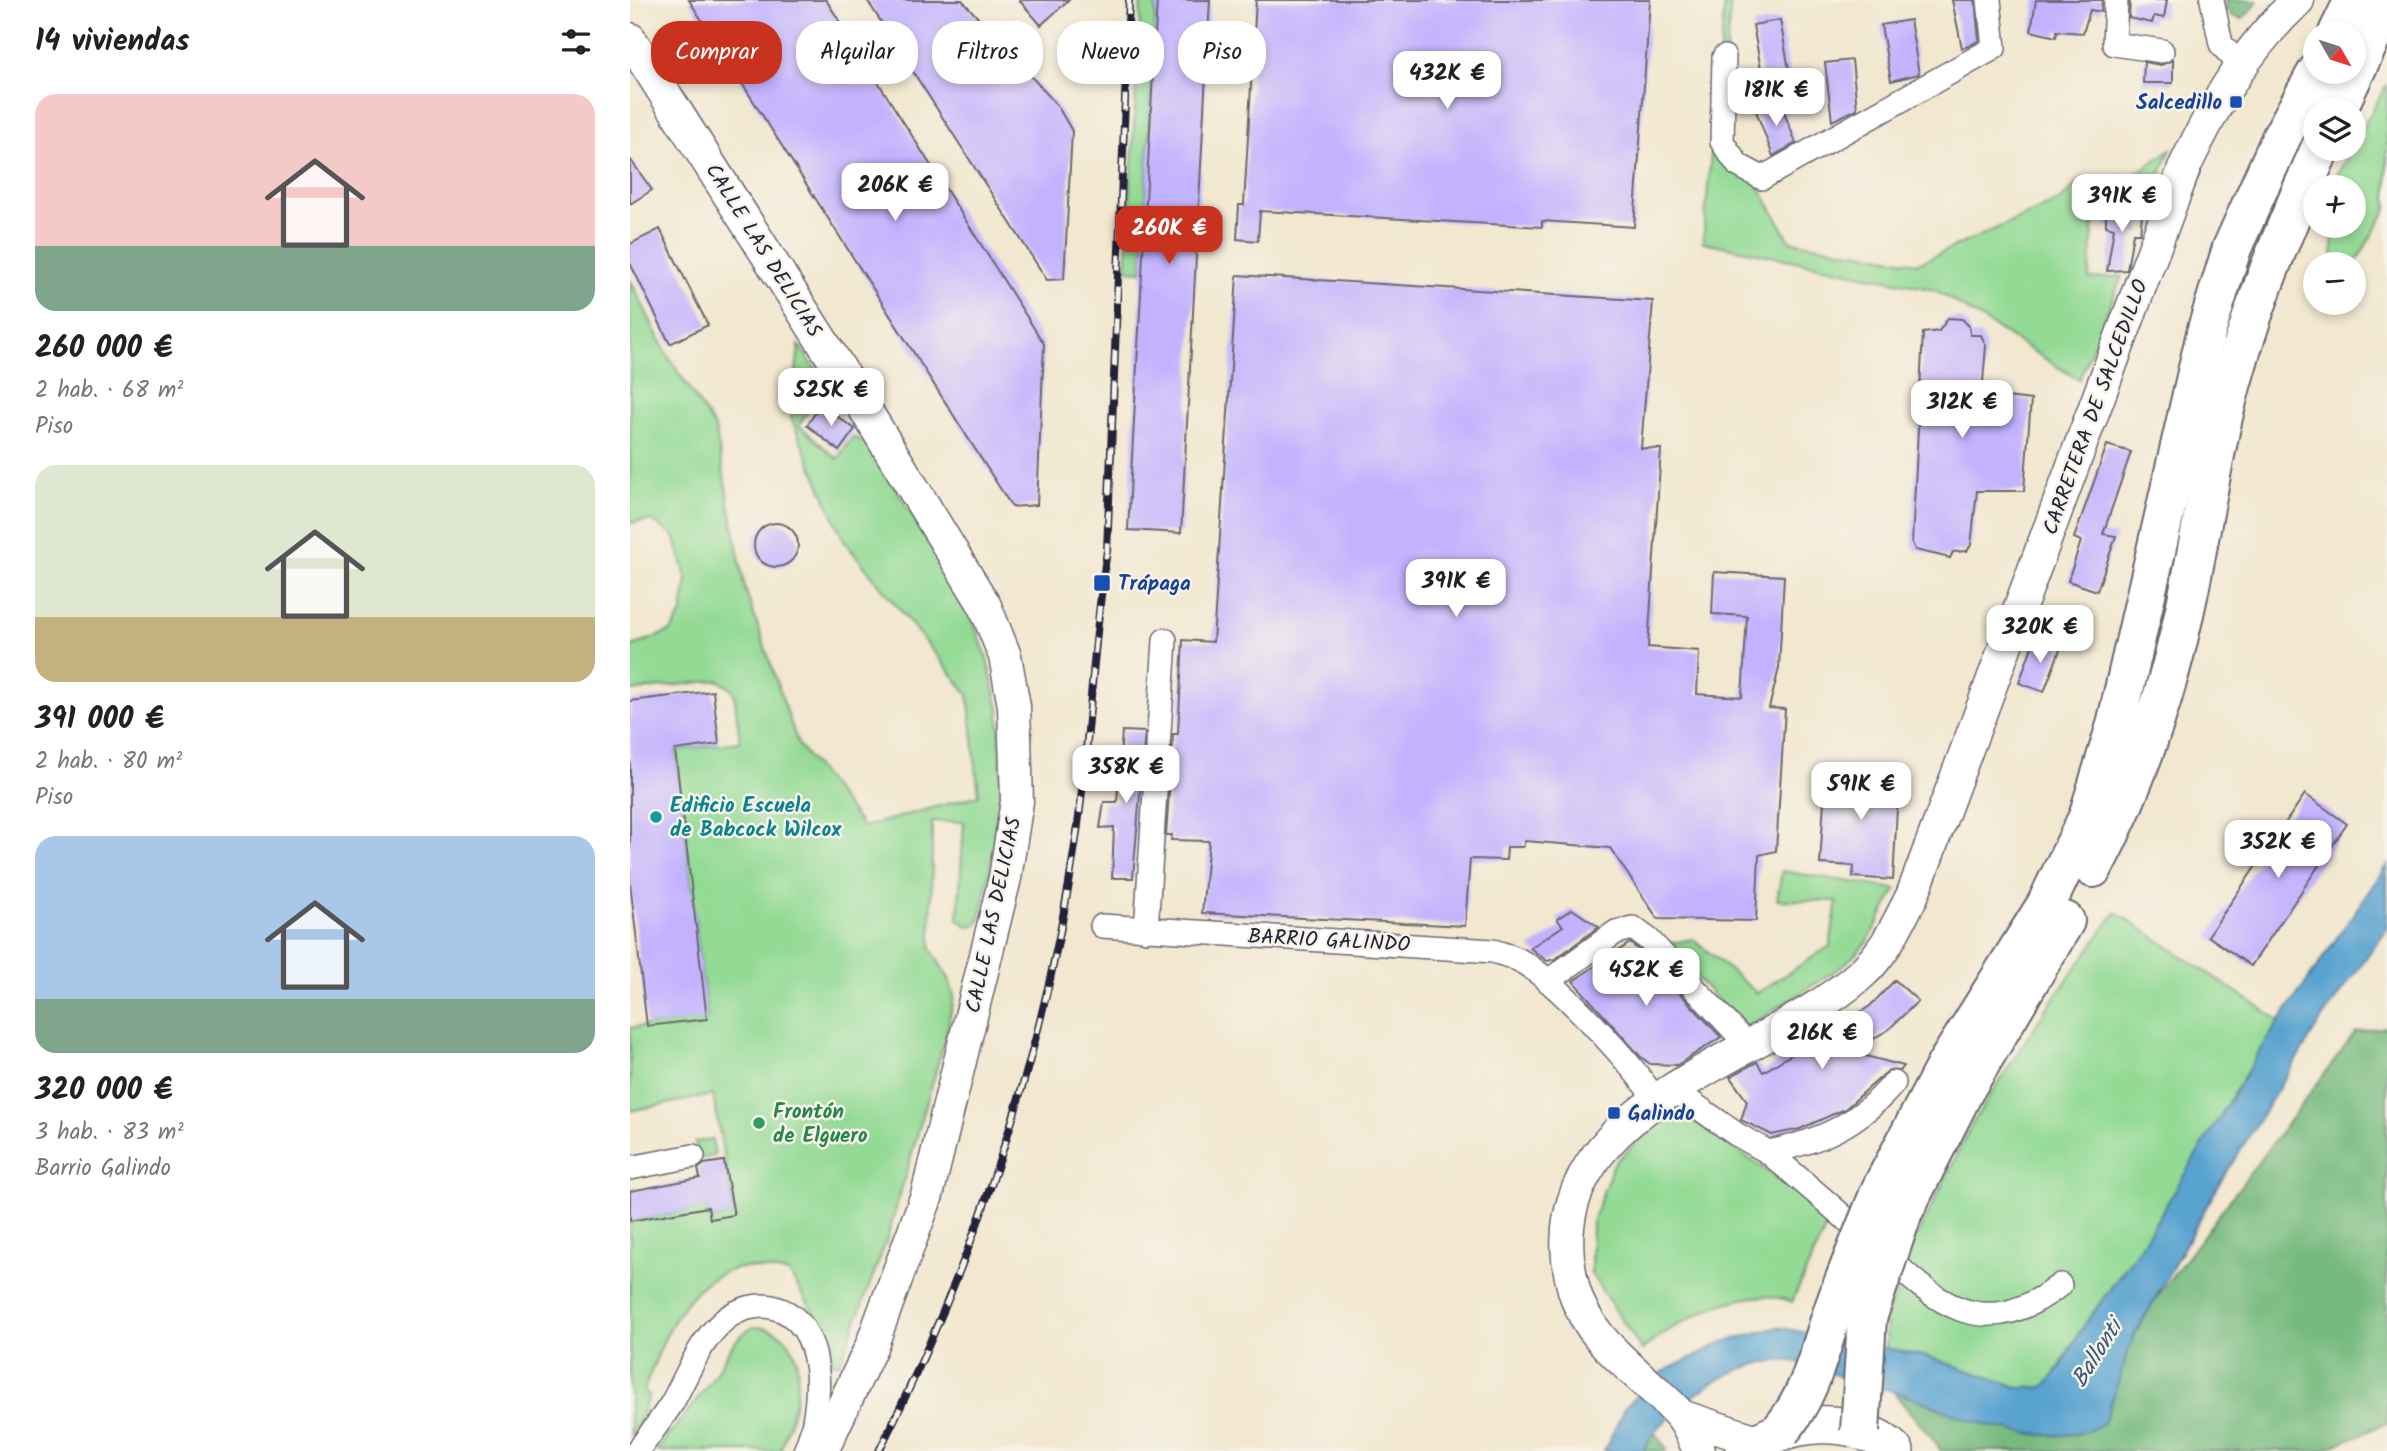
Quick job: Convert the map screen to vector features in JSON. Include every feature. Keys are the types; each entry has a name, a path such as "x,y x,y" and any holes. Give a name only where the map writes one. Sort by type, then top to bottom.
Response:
{"highway":[{"path":"2325,21 2335,0"},
{"path":"2344,21 2354,0"},
{"path":"2343,98 2387,4"},
{"path":"2353,98 2387,41"},
{"path":"1860,1431 1867,1318 1888,1253 1986,1025 2088,817 2116,725 2207,329 2232,248 2282,136 2303,77"},
{"path":"2282,136 2310,84"},
{"path":"1760,1441 1794,1415 1813,1372 1837,1299 1890,1169 1917,1114 2065,920 2099,857 2152,730 2171,669 2223,417 2252,313 2316,161"}],"main road":[{"path":"1760,1441 1821,1423 1860,1431 1895,1451"}],"street":[{"path":"1724,57 1722,142 1738,165 1762,178 1994,48 1989,0"},
{"path":"2116,0 2114,44 2162,51"},
{"path":"2212,0 2221,44 2239,65"},
{"name":"CARRETERA DE SALCEDILLO","path":"1747,1044 1858,977 1889,941 1912,896 2185,166 2212,110 2239,65 2263,35 2298,0"},
{"name":"CALLE LAS DELICIAS","path":"630,39 860,401 985,606 1005,656 1014,706 1017,801 1005,878 927,1195 871,1346 822,1451"},
{"path":"1146,930 1165,640"},
{"name":"BARRIO GALINDO","path":"1102,926 1471,947 1493,951 1519,961 1548,981 1639,1077 1664,1094 1768,1152 1822,1197 1912,1282 1936,1299 1969,1312 1997,1314 2021,1309 2060,1285"},
{"path":"1548,981 1616,932 1633,928 1648,939 1747,1044 1664,1094 1610,1140 1586,1174 1572,1212 1567,1253 1574,1292 1590,1324 1606,1345 1681,1416 1699,1451"},
{"path":"1768,1152 1805,1144 1835,1132 1861,1116 1894,1083"},
{"path":"630,1168 693,1156"},
{"path":"638,1451 670,1406 719,1325 739,1310 763,1305 785,1310 799,1321 812,1342 817,1377 806,1451"},
{"path":"1681,1416 1760,1441"}],"green space":[{"path":"1141,0 1156,0 1155,21 1140,21"},
{"path":"1725,0 1731,0 1717,146 1758,185 1790,241 1918,263 2061,200 2082,179 2131,177 2171,149 2147,206 2095,207 2089,279 2122,276 2079,380 1935,290 1703,242"},
{"path":"2225,0 2258,0 2251,11 2241,19 2230,15"},
{"path":"1136,84 1152,84 1142,271 1126,270"},
{"path":"2387,84 2387,209 2362,252 2333,252 2333,238 2366,238 2366,175 2337,175 2345,161 2366,161 2366,122"},
{"path":"630,279 666,353 715,428 745,589 798,744 863,827 979,795 968,694 844,541 791,418 799,345 825,383 799,425 837,459 853,437 870,445 969,611 986,655 999,709 1002,807 977,925 967,926 958,919 964,822 932,821 931,949 949,979 954,997 945,1039 887,1239 840,1363 832,1362 825,1330 789,1273 755,1268 735,1269 717,1276 701,1287 687,1301 676,1318 644,1390 649,1395 638,1424 630,1434 630,1221 708,1207 710,1219 734,1214 713,1095 630,1111 630,1028 707,1018 675,750 740,742 734,691 718,680 630,691 630,647 671,631 682,613 687,580 674,536 651,520 630,523"},
{"path":"1782,871 1896,889 1867,943 1843,966 1744,1029 1666,944 1693,939 1757,993 1830,946 1837,901 1777,900"},
{"path":"2116,912 2280,1021 2143,1243 2078,1334 2052,1380 2043,1387 2020,1388 1929,1357 1886,1348 1887,1317 1908,1254 1972,1124 2045,1011"},
{"path":"2387,1027 2387,1423 2321,1451 1941,1451 1889,1383 2021,1411 2098,1401 2154,1301 2356,1032"},
{"path":"1674,1108 1772,1174 1830,1219 1792,1302 1774,1297 1734,1301 1674,1327 1642,1350 1591,1274 1592,1222 1614,1163"},
{"path":"712,1139 715,1156 698,1159 695,1142"},
{"path":"753,1327 774,1331 788,1342 795,1357 798,1375 796,1395 780,1451 656,1451 710,1382 733,1345"},
{"path":"1654,1432 1666,1448 1666,1451 1644,1451"}],"water":[{"name":"Ballonti","path":"2387,865 2387,929 2323,1017 2218,1186 2133,1338 2104,1423 2087,1431 2066,1435 2018,1432 1969,1419 1905,1395 1807,1365 1776,1361 1749,1366 1711,1384 1657,1429 1644,1451 1604,1451 1626,1406 1660,1373 1723,1342 1778,1327 1929,1357 2020,1388 2043,1387 2059,1371 2078,1334 2143,1243 2263,1045"}],"building":[{"path":"689,0 826,0 839,21 796,21 796,84 879,84 1044,344 1037,505 1012,507 743,84 782,84 782,21 702,21"},
{"path":"867,0 962,0 981,21 932,21 932,84 1038,84 1057,105 1072,131 1064,279 1047,280 918,79 918,21 880,21"},
{"path":"1019,0 1069,0 1043,23 1037,21"},
{"path":"1157,0 1210,0 1209,21 1178,21 1178,84 1205,84 1181,533 1128,530 1152,84 1164,84 1164,21 1156,21"},
{"path":"1256,0 1650,0 1634,227 1542,221 1542,227 1260,211 1258,241 1237,239 1239,205 1244,205 1251,84 1266,84 1266,21 1255,21"},
{"path":"1952,0 1975,0 1979,40 1969,46 1962,48"},
{"path":"2036,0 2102,0 2101,12 2090,10 2083,33 2057,31 2056,37 2031,31"},
{"path":"2130,0 2167,0 2164,18 2154,16 2152,23 2129,18"},
{"path":"1780,20 1790,75 1763,80 1753,25"},
{"path":"1910,20 1919,74 1891,81 1881,25"},
{"path":"1852,60 1857,109 1832,121 1825,63"},
{"path":"2173,60 2173,83 2143,83 2144,62 2161,65"},
{"path":"1780,102 1796,143 1773,156 1756,111"},
{"path":"630,159 652,190 630,204"},
{"path":"2106,206 2143,206 2140,233 2133,233 2127,270 2107,271 2114,228 2106,226"},
{"path":"660,229 708,325 670,344 630,263 630,244"},
{"path":"1237,275 1653,301 1641,448 1661,449 1648,647 1699,651 1697,694 1742,697 1747,616 1712,614 1714,572 1784,576 1779,668 1769,708 1785,709 1776,851 1759,855 1756,921 1658,919 1610,848 1525,841 1523,847 1507,847 1506,860 1470,859 1465,926 1202,913 1209,841 1171,840 1172,835 1166,835 1173,734 1178,734 1183,640 1213,642"},
{"path":"1948,318 1962,319 1969,326 1970,335 1981,335 1986,346 1982,394 2031,400 2024,491 1977,491 1971,545 1967,551 1953,552 1950,558 1915,550 1912,543 1923,333 1939,331"},
{"path":"821,405 855,429 839,451 807,425"},
{"path":"2107,445 2131,452 2103,534 2116,536 2097,591 2068,581 2081,541 2074,538"},
{"path":"776,523 785,524 792,529 797,536 797,554 792,561 785,566 776,567 767,566 760,561 755,554 754,545 755,536 760,529 767,524"},
{"path":"2035,638 2061,647 2044,692 2019,683"},
{"name":"Edificio Escuela de Babcock Wilcox","path":"713,691 719,744 675,750 707,1019 647,1026 630,883 630,701"},
{"path":"1122,731 1145,732 1133,878 1112,878 1114,827 1100,828 1104,802 1117,802"},
{"path":"1826,769 1899,773 1893,880 1853,877 1854,866 1820,864"},
{"path":"2305,794 2347,824 2251,966 2208,936"},
{"path":"1572,909 1599,927 1555,959 1547,961 1530,948 1563,926 1557,919"},
{"path":"1630,943 1721,1037 1677,1065 1650,1064 1640,1056 1573,981"},
{"path":"1895,980 1918,1001 1888,1030 1850,1052 1904,1066 1900,1071 1889,1070 1845,1109 1800,1129 1772,1135 1741,1120 1747,1101 1730,1077 1757,1062 1763,1072 1870,1006"},
{"path":"724,1161 734,1215 710,1219 708,1207 630,1221 630,1191 700,1178 698,1169 704,1164"}],"railway":[{"path":"879,1451 946,1305 1002,1153 1026,1075 1063,918 1081,803 1107,551 1129,0"}],"place":[{"name":"Salcedillo","path":"2236,102"},
{"name":"Trápaga","path":"1102,583"},
{"name":"Edificio Escuela de Babcock Wilcox","path":"656,817"},
{"name":"Galindo","path":"1614,1113"},
{"name":"Frontón de Elguero","path":"759,1123"}]}
